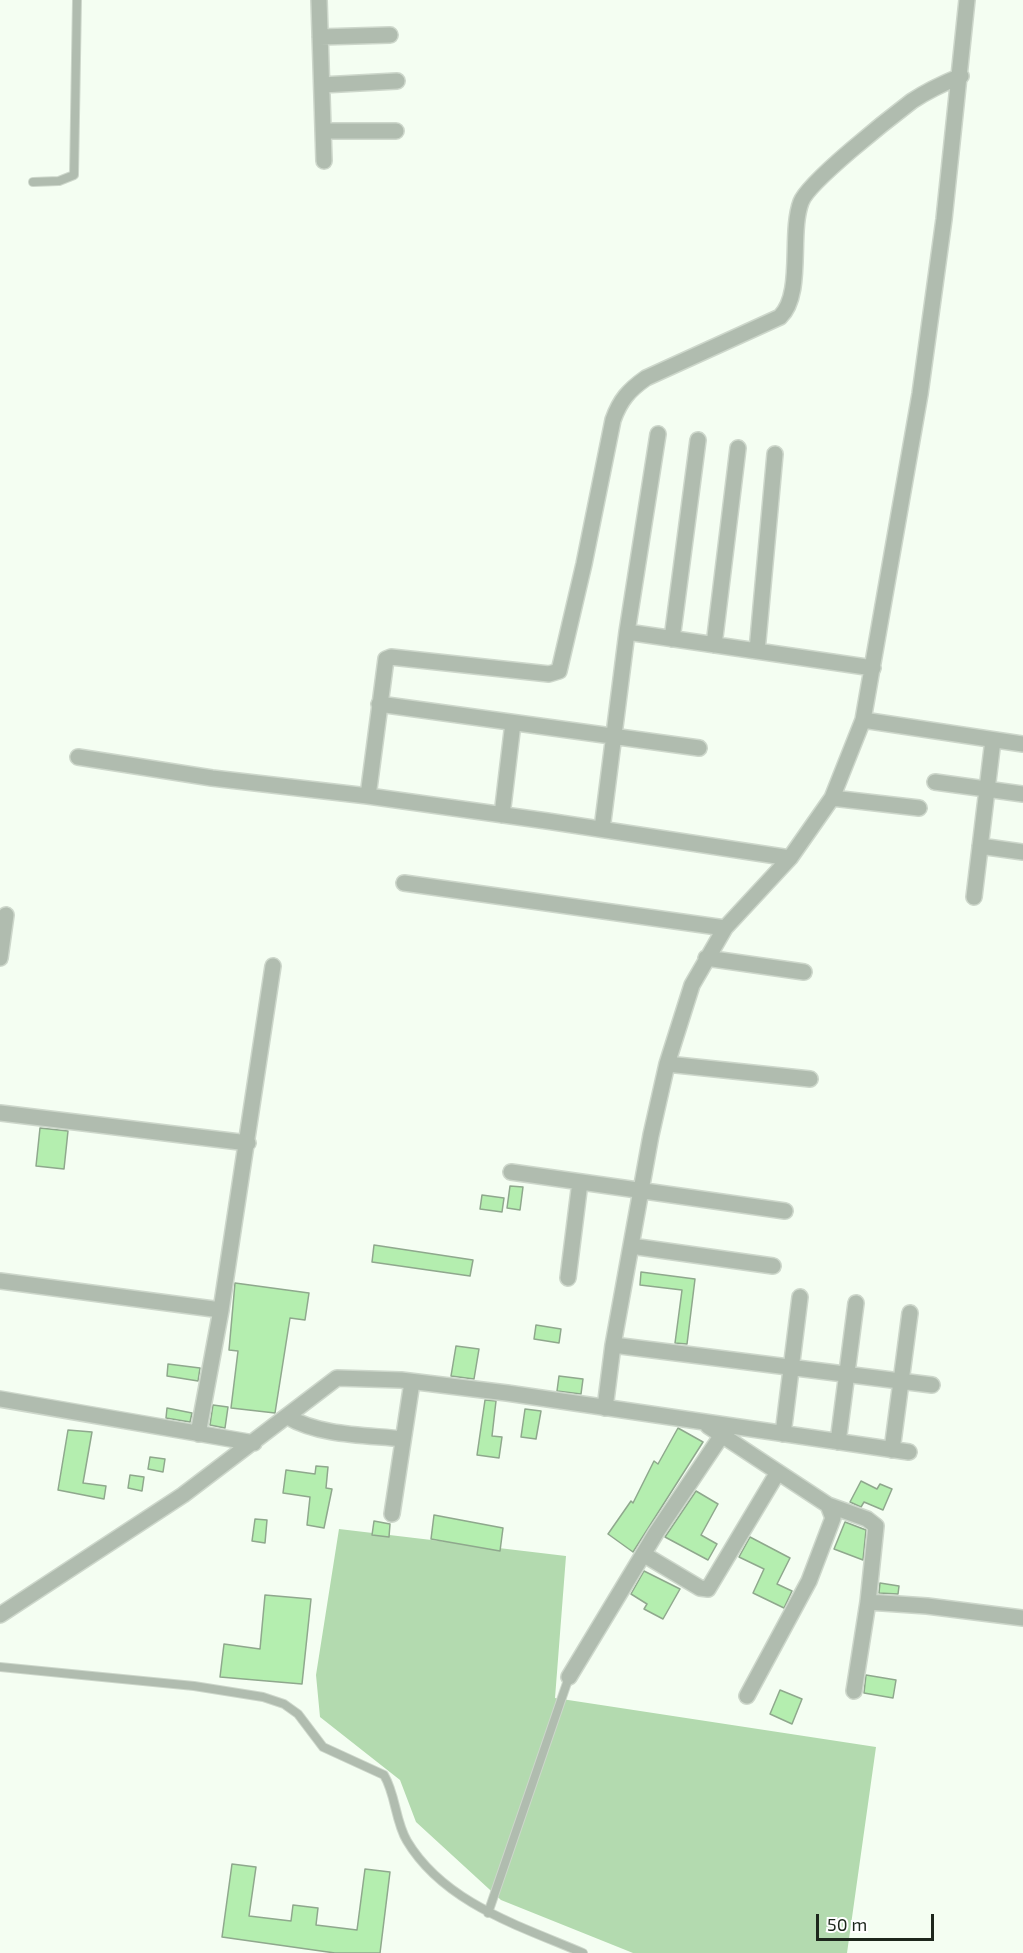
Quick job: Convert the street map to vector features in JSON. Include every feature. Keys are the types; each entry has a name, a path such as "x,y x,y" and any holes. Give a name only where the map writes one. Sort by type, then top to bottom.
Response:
{"street":[{"path":"319,0 324,161"},
{"path":"605,1408 613,1344 641,1190 667,1064 692,986 725,928 790,858 832,798 863,720 920,394 961,76 967,0"},
{"path":"320,37 390,35"},
{"path":"368,796 385,662 388,657 549,674 559,671 613,420 619,403 630,389 646,378 780,317 786,310 792,291 797,216 801,200 825,175 912,101 961,76"},
{"path":"322,85 398,81"},
{"path":"323,131 396,130"},
{"path":"602,829 627,632 658,434"},
{"path":"672,639 698,440"},
{"path":"714,645 738,448"},
{"path":"757,651 775,454"},
{"path":"627,632 873,668"},
{"path":"379,704 699,748"},
{"path":"863,720 1023,744"},
{"path":"502,814 513,723"},
{"path":"974,897 993,740"},
{"path":"78,757 243,782 502,814 790,858"},
{"path":"935,782 1023,794"},
{"path":"832,798 919,808"},
{"path":"980,846 1023,852"},
{"path":"404,883 725,928"},
{"path":"0,958 6,915"},
{"path":"706,958 804,972"},
{"path":"198,1434 248,1143 273,966"},
{"path":"667,1064 810,1079"},
{"path":"0,1113 248,1143"},
{"path":"511,1172 785,1211"},
{"path":"568,1278 580,1182"},
{"path":"631,1246 773,1266"},
{"path":"0,1281 221,1310"},
{"path":"783,1434 800,1297"},
{"path":"838,1442 856,1303"},
{"path":"892,1450 910,1313"},
{"path":"613,1344 932,1385"},
{"path":"0,1615 183,1495 337,1378 412,1382 909,1452"},
{"path":"392,1514 412,1382"},
{"path":"0,1399 254,1443"},
{"path":"288,1417 307,1426 327,1430 403,1439"},
{"path":"703,1422 828,1505 867,1519 876,1526 855,1691"},
{"path":"569,1677 643,1554 722,1435"},
{"path":"643,1554 700,1588 708,1589 778,1472"},
{"path":"747,1695 809,1581 832,1525 832,1512 828,1505"},
{"path":"868,1602 927,1606 1023,1618"}],"lane":[{"path":"33,182 59,181 74,175 77,0"},
{"path":"0,1667 194,1686 263,1697 284,1704 298,1714 323,1747 384,1775 399,1824 419,1859 454,1891 488,1913 583,1953"},
{"path":"488,1913 569,1677"}],"green space":[{"path":"339,1529 566,1556 555,1698 876,1747 847,1953 633,1953 501,1900 416,1822 400,1780 320,1717 316,1675"}],"building":[{"path":"40,1128 68,1131 64,1169 36,1166"},
{"path":"510,1186 523,1187 520,1210 507,1208"},
{"path":"482,1195 504,1198 502,1212 480,1209"},
{"path":"374,1245 473,1260 470,1276 372,1262"},
{"path":"641,1272 695,1279 687,1344 675,1343 682,1290 640,1285"},
{"path":"235,1283 309,1293 305,1320 290,1318 275,1413 231,1408 238,1351 229,1350"},
{"path":"536,1325 561,1329 559,1343 534,1339"},
{"path":"456,1346 479,1349 474,1379 451,1376"},
{"path":"168,1364 200,1368 198,1381 167,1376"},
{"path":"559,1376 583,1379 581,1394 557,1391"},
{"path":"485,1400 496,1401 492,1436 502,1437 499,1458 477,1455"},
{"path":"213,1405 228,1407 225,1428 210,1425"},
{"path":"167,1408 192,1413 190,1422 166,1418"},
{"path":"525,1409 541,1411 536,1439 521,1437"},
{"path":"678,1428 703,1442 633,1552 608,1534 631,1501 633,1503 654,1461 658,1464"},
{"path":"68,1430 92,1432 83,1483 106,1486 104,1499 58,1490"},
{"path":"150,1457 165,1459 163,1472 148,1469"},
{"path":"316,1466 328,1467 326,1488 332,1489 324,1528 307,1525 310,1497 283,1493 286,1470 315,1474"},
{"path":"130,1475 144,1477 142,1491 128,1488"},
{"path":"861,1481 877,1489 880,1484 892,1489 883,1510 864,1502 861,1507 850,1502"},
{"path":"696,1491 718,1504 701,1535 717,1544 708,1560 665,1537"},
{"path":"434,1515 503,1528 500,1551 431,1539"},
{"path":"255,1519 267,1520 265,1543 252,1541"},
{"path":"374,1521 390,1524 389,1537 372,1535"},
{"path":"845,1522 866,1530 863,1560 834,1549"},
{"path":"750,1537 790,1558 777,1584 792,1591 784,1608 753,1593 764,1569 739,1557"},
{"path":"644,1571 680,1589 663,1619 644,1609 647,1604 631,1594"},
{"path":"880,1583 899,1586 898,1594 879,1593"},
{"path":"265,1595 311,1599 302,1684 220,1677 224,1644 260,1649"},
{"path":"866,1675 896,1680 893,1698 864,1693"},
{"path":"780,1690 802,1699 792,1724 770,1714"},
{"path":"232,1864 256,1867 249,1916 291,1921 293,1905 318,1908 316,1925 357,1930 365,1869 390,1872 380,1953 335,1953 222,1937"}]}
